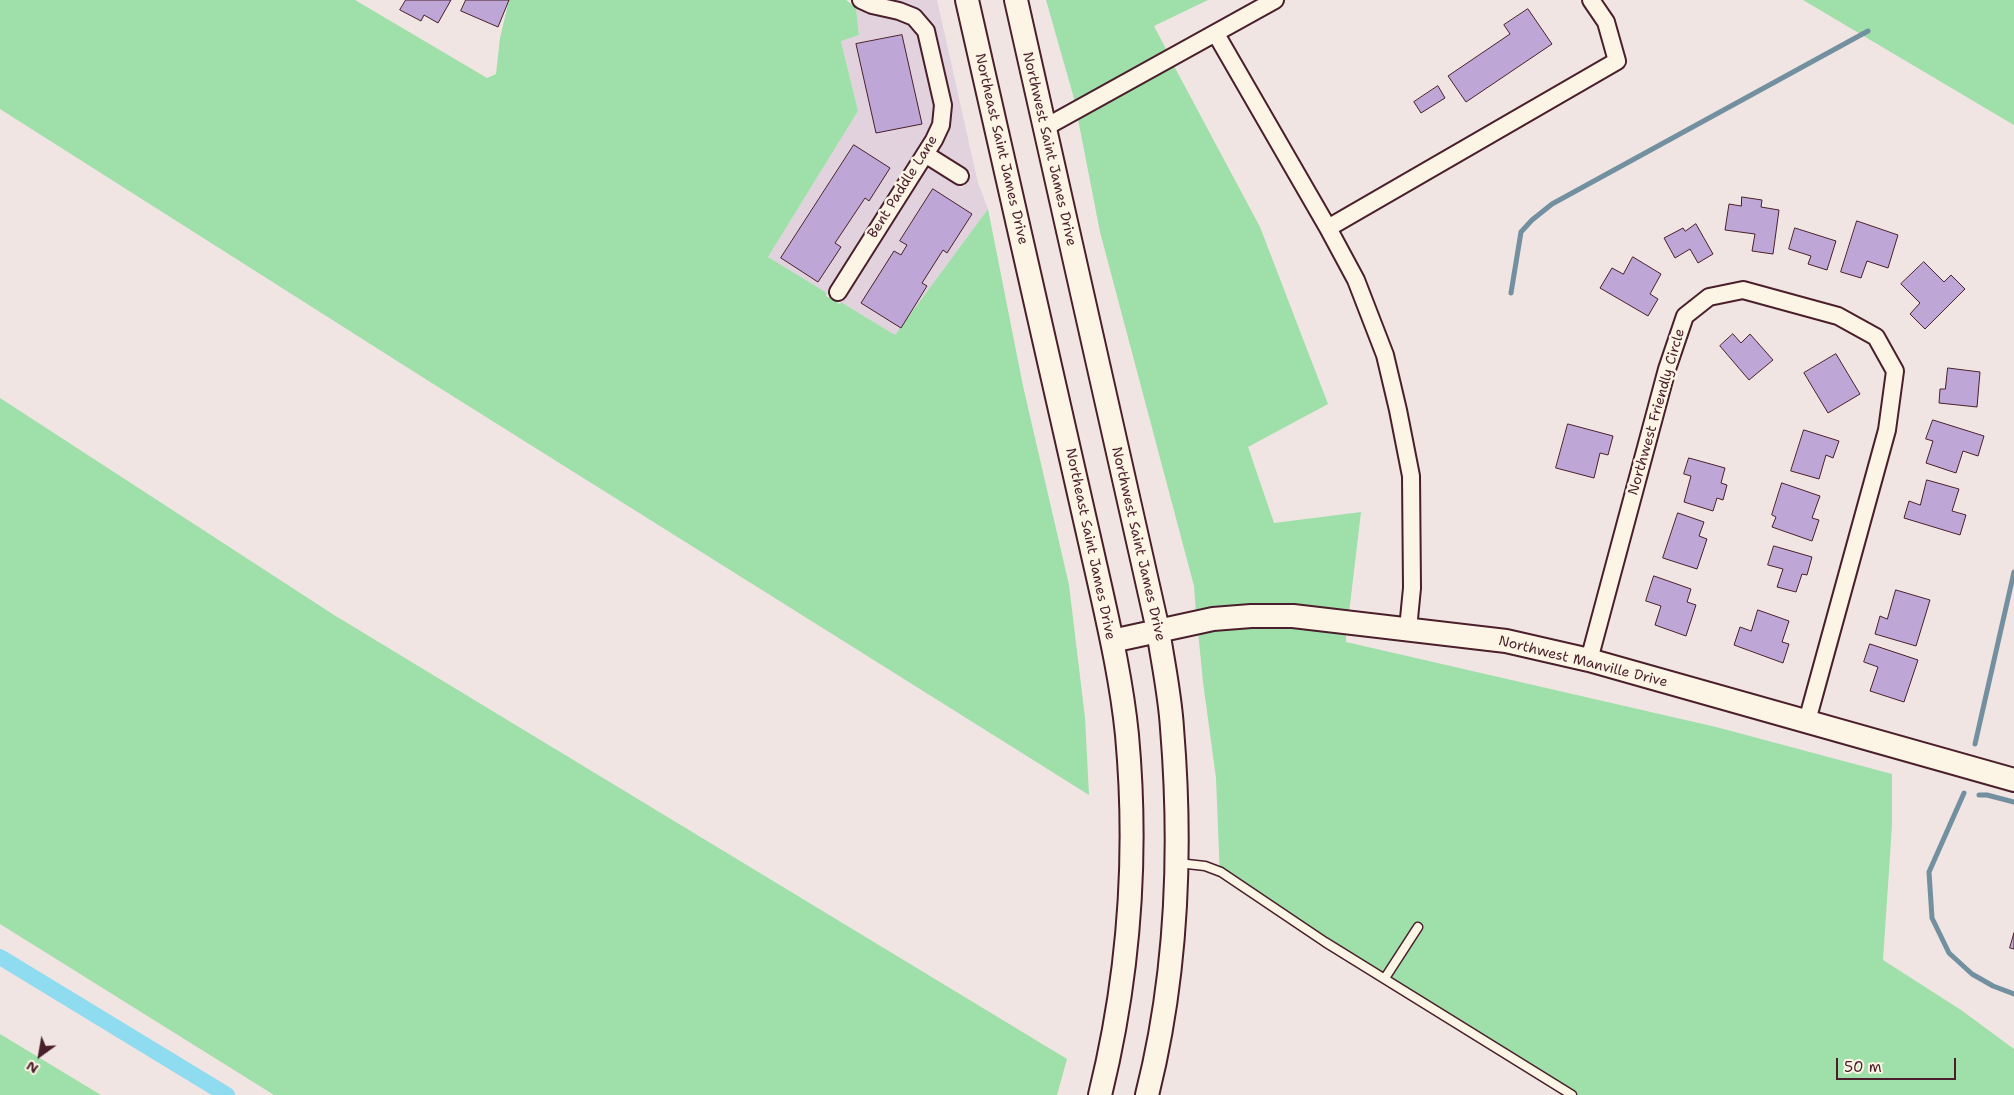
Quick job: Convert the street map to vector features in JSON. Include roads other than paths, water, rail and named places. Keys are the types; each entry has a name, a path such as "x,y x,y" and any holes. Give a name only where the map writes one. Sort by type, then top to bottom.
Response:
{"main road":[{"name":"Northeast Saint James Drive","path":"967,0 1112,641 1127,734 1131,818 1130,881 1121,994 1100,1095"},
{"name":"Northwest Saint James Drive","path":"1016,0 1158,630 1172,726 1178,821 1171,953 1164,1007 1147,1095"},
{"name":"Northwest Manville Drive","path":"1112,641 1213,619 1251,616 1293,616 1506,641 1589,660 2014,780"}],"street":[{"name":"Bent Paddle Lane","path":"838,292 934,140 941,125 944,105 926,31 914,18 899,11 872,5 861,0"},
{"path":"1044,128 1275,0"},
{"path":"1328,228 1617,61 1606,22 1591,0"},
{"path":"1216,34 1356,280 1385,355 1411,476 1412,588 1408,629"},
{"path":"926,154 960,176"},
{"name":"Northwest Friendly Circle","path":"1589,660 1667,369 1685,316 1709,297 1744,290 1838,316 1876,337 1895,371 1886,430 1806,721"}],"lane":[{"path":"1176,862 1205,866 1221,872 1325,942 1572,1095"},
{"path":"1385,978 1418,927"}],"waterway":[{"path":"1511,293 1521,232 1532,220 1552,204 1868,31"},
{"path":"1975,744 2014,572"},
{"path":"1964,793 1929,872 1932,918 1949,953 1972,974 1993,986 2014,994"},
{"path":"1979,795 1987,795 2014,802"},
{"path":"0,957 227,1095"}]}
